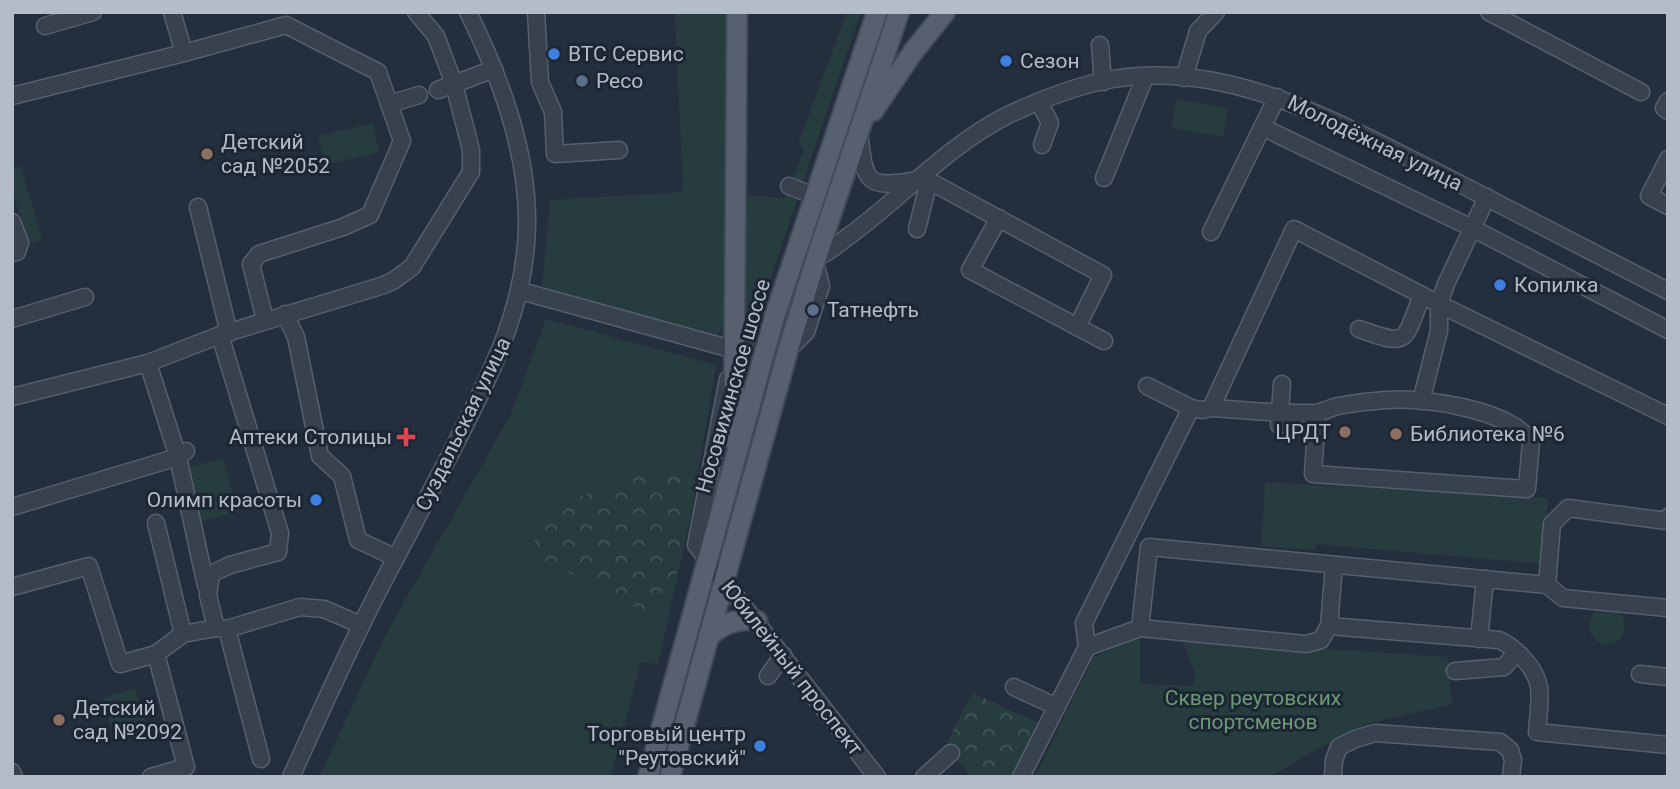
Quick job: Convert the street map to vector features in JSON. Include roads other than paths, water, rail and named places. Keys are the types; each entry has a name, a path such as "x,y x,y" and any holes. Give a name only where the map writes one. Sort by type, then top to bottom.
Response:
{"main road":[{"path":"726,492 734,402 737,12"},
{"name":"Носовихинское шоссе","path":"648,777 774,318 877,12"},
{"name":"Носовихинское шоссе","path":"670,777 788,350 815,261 900,12"},
{"path":"859,132 913,52 945,12"},
{"path":"708,637 727,624 740,620 757,621"}],"street":[{"path":"45,26 93,12"},
{"path":"172,12 184,53"},
{"path":"12,397 148,363 265,320 381,286 412,267 471,172 471,150 454,85 436,36 416,12"},
{"name":"Суздальская улица","path":"291,777 361,625 489,379 520,291 527,226 523,164 494,69 468,12"},
{"path":"536,12 540,82 553,112 555,154 619,150"},
{"path":"1184,78 1198,32 1216,12"},
{"path":"1489,12 1641,92"},
{"path":"12,96 286,25 378,72 402,141 370,215 343,227 259,254 251,264 265,320"},
{"path":"1100,45 1103,82"},
{"path":"438,90 494,69"},
{"path":"1104,178 1145,76"},
{"name":"Молодёжная улица","path":"815,261 923,179 967,139 1009,115 1103,82 1145,76 1234,85 1277,97 1322,115 1668,291"},
{"path":"389,104 419,95"},
{"path":"1211,232 1277,97"},
{"path":"1668,101 1664,108 1668,111"},
{"path":"1040,102 1056,124 1042,145"},
{"path":"1262,127 1472,228 1668,330"},
{"path":"859,132 863,167 871,179 885,185 923,179 1102,275 1077,327"},
{"path":"1668,159 1649,196 1668,206"},
{"path":"917,229 923,179"},
{"path":"789,186 815,196"},
{"path":"1421,401 1439,331 1439,304 1487,197"},
{"path":"198,207 224,334 280,533 278,552 211,573 208,596"},
{"path":"999,218 970,270 1104,341"},
{"path":"12,222 20,243 17,251 12,253"},
{"path":"1211,408 1294,229 1439,304 1668,416"},
{"path":"796,252 815,261"},
{"path":"520,291 707,344 735,346 754,341 774,318"},
{"path":"1359,329 1390,340 1398,340 1406,334 1422,295"},
{"path":"12,319 85,297"},
{"path":"285,314 296,337 320,456 342,476 358,540 396,558"},
{"path":"708,558 696,545 735,346"},
{"path":"148,363 182,454 208,596 221,629 261,759"},
{"path":"1279,419 1282,384"},
{"path":"1147,386 1191,408 1211,408 1279,419 1317,413 1336,406 1388,400 1421,401 1474,411 1504,421 1525,433 1531,441 1527,489 1313,474 1317,413"},
{"path":"1021,777 1087,647 1084,623 1191,408"},
{"path":"12,507 182,454"},
{"path":"1547,585 1552,524 1568,508 1667,521 1668,517"},
{"path":"156,523 183,634"},
{"path":"1140,628 1149,547 1547,585 1563,598 1668,608"},
{"name":"Юбилейный проспект","path":"708,558 877,777"},
{"path":"1087,647 1140,628 1306,644 1321,640 1329,626 1334,565"},
{"path":"12,587 89,566 120,664 156,654 183,634 221,629 300,607 324,609 361,625"},
{"path":"1479,639 1486,579"},
{"path":"1329,626 1499,640 1517,652 1539,686 1537,732 1668,745"},
{"path":"1455,671 1504,667 1517,652"},
{"path":"151,777 186,767 156,654"},
{"path":"1640,674 1668,677"},
{"path":"1014,687 1057,707"},
{"path":"1333,777 1339,747 1355,738 1375,733 1500,742 1510,750 1513,760 1510,777"},
{"path":"924,777 943,756"},
{"path":"12,772 14,777"}],"place":[{"name":"ВТС Сервис","path":"554,54"},
{"name":"Сезон","path":"1006,61"},
{"name":"Ресо","path":"582,81"},
{"name":"Детский сад №2052","path":"207,154"},
{"name":"Копилка","path":"1500,285"},
{"name":"Татнефть","path":"813,310"},
{"name":"ЦРДТ","path":"1345,432"},
{"name":"Библиотека №6","path":"1396,434"},
{"name":"Аптеки Столицы","path":"406,437"},
{"name":"Олимп красоты","path":"316,500"},
{"name":"Детский сад №2092","path":"59,720"},
{"name":"Торговый центр \"Реутовский\"","path":"760,746"}],"park label":[{"name":"Сквер реутовских спортсменов","path":"1253,710"}]}
